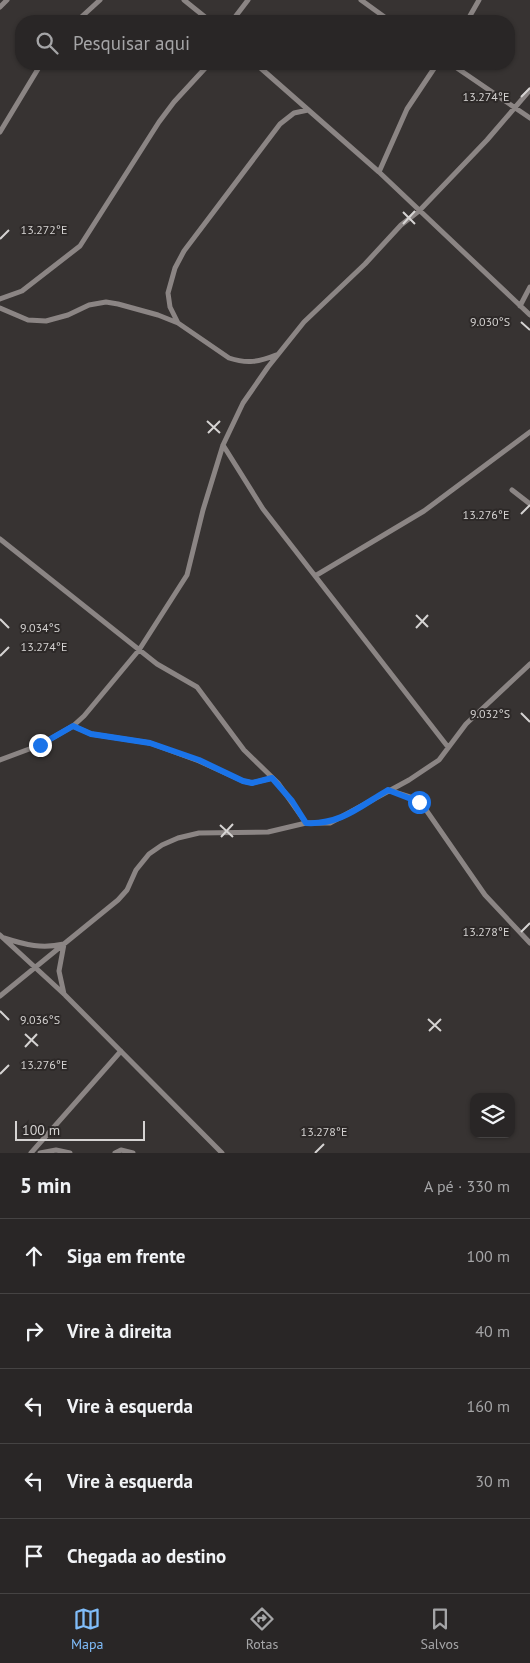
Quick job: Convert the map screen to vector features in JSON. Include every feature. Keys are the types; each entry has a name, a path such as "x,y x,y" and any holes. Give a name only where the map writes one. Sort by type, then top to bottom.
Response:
{"street":[{"path":"0,6 7,0"},
{"path":"84,15 100,0"},
{"path":"184,0 203,15"},
{"path":"237,15 248,0"},
{"path":"361,0 382,15"},
{"path":"471,15 480,0"},
{"path":"0,132 37,70"},
{"path":"0,299 22,291 80,246 159,122 174,102 203,70"},
{"path":"263,70 379,172 530,315"},
{"path":"379,172 407,109 433,70"},
{"path":"460,70 530,118"},
{"path":"0,760 40,745 73,726 84,716 139,650 188,575 203,510 223,445 243,403 277,355 312,314 365,264 401,225 419,211 487,140 530,90"},
{"path":"178,323 170,307 168,287 184,251 280,124 294,113 308,110"},
{"path":"520,306 530,287"},
{"path":"0,308 28,320 46,321 68,315 89,305 106,302 158,315 178,323 229,358 258,362 277,355"},
{"path":"314,576 424,511 530,432"},
{"path":"223,445 263,509 448,748"},
{"path":"512,490 530,504"},
{"path":"0,539 139,650 170,672 197,687 244,750 292,801 306,823"},
{"path":"0,996 33,967 123,896 141,863 162,845 178,838 199,833 268,832 306,823 321,824 340,819 439,760 466,724 530,664"},
{"path":"73,726 91,734 150,743 199,760 243,781 252,783 272,778"},
{"path":"388,790 413,798 424,807 485,895 530,944"},
{"path":"1,936 35,947 46,948 64,944"},
{"path":"1,936 64,994 222,1153"},
{"path":"64,944 59,971 64,994"},
{"path":"31,1153 121,1051"},
{"path":"40,1153 56,1150 70,1153"},
{"path":"116,1153 121,1150 133,1153"}],"route":[{"path":"40,745 73,726 91,734 150,743 199,760 213,769 243,781 252,783 262,782 272,778 292,801 306,823 330,823 340,819 388,790 413,798 419,802"}]}
